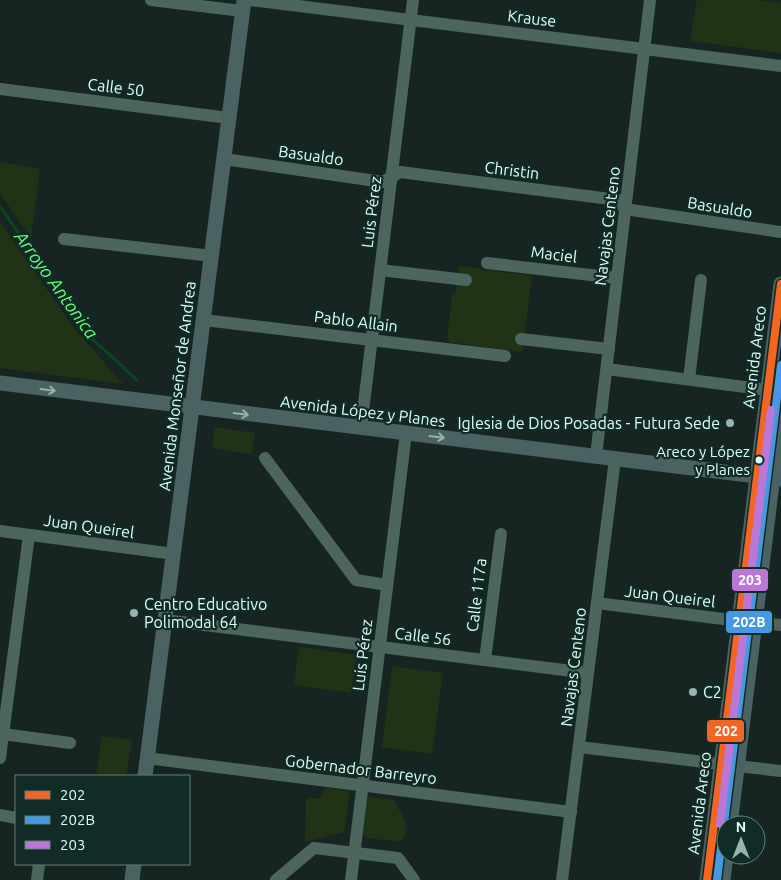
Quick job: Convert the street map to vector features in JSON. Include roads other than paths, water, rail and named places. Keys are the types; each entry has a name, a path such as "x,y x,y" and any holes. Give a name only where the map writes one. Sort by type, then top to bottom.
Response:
{"main road":[{"name":"Avenida Monseñor de Andrea","path":"145,775 245,4"},
{"name":"Avenida Areco","path":"707,880 781,284"},
{"name":"Avenida López y Planes","path":"0,384 777,479"},
{"name":"Avenida Areco","path":"731,815 755,622 777,479 781,411"},
{"path":"132,880 134,865"},
{"name":"Avenida Areco","path":"723,880 725,865"}],"street":[{"name":"Krause","path":"150,0 245,4 411,20 781,66"},
{"name":"Luis Pérez","path":"361,428 413,0"},
{"name":"Navajas Centeno","path":"596,456 650,0"},
{"name":"Calle 50","path":"0,89 229,118"},
{"name":"Basualdo","path":"224,159 383,182 392,176"},
{"name":"Christin","path":"392,176 400,172 618,200 625,209"},
{"name":"Basualdo","path":"625,209 781,232"},
{"path":"64,239 212,256"},
{"name":"Maciel","path":"487,263 617,278"},
{"path":"380,270 466,280"},
{"path":"689,380 701,280"},
{"name":"Pablo Allain","path":"204,320 505,356"},
{"path":"521,339 609,349"},
{"path":"607,368 768,390"},
{"name":"Luis Pérez","path":"351,880 406,434"},
{"path":"265,458 356,580 387,585"},
{"name":"Navajas Centeno","path":"562,880 615,459"},
{"name":"Juan Queirel","path":"0,531 174,554"},
{"name":"Calle 117a","path":"484,660 500,534"},
{"path":"0,758 29,535"},
{"name":"Juan Queirel","path":"597,603 739,621"},
{"name":"Calle 56","path":"165,620 588,673"},
{"path":"755,622 781,625"},
{"path":"3,734 70,743"},
{"path":"579,747 721,764"},
{"name":"Gobernador Barreyro","path":"147,758 571,812"},
{"path":"737,766 781,771"},
{"path":"0,816 15,818"},
{"path":"276,880 314,848 355,851 398,858 414,880"},
{"path":"37,880 39,865"}],"waterway":[{"name":"Arroyo Antonica","path":"0,206 88,335 137,380"}],"place":[{"name":"Iglesia de Dios Posadas - Futura Sede","path":"730,423"},
{"name":"Areco y López y Planes","path":"759,460"},
{"name":"Centro Educativo Polimodal 64","path":"134,613"},
{"name":"C2","path":"693,692"}]}
